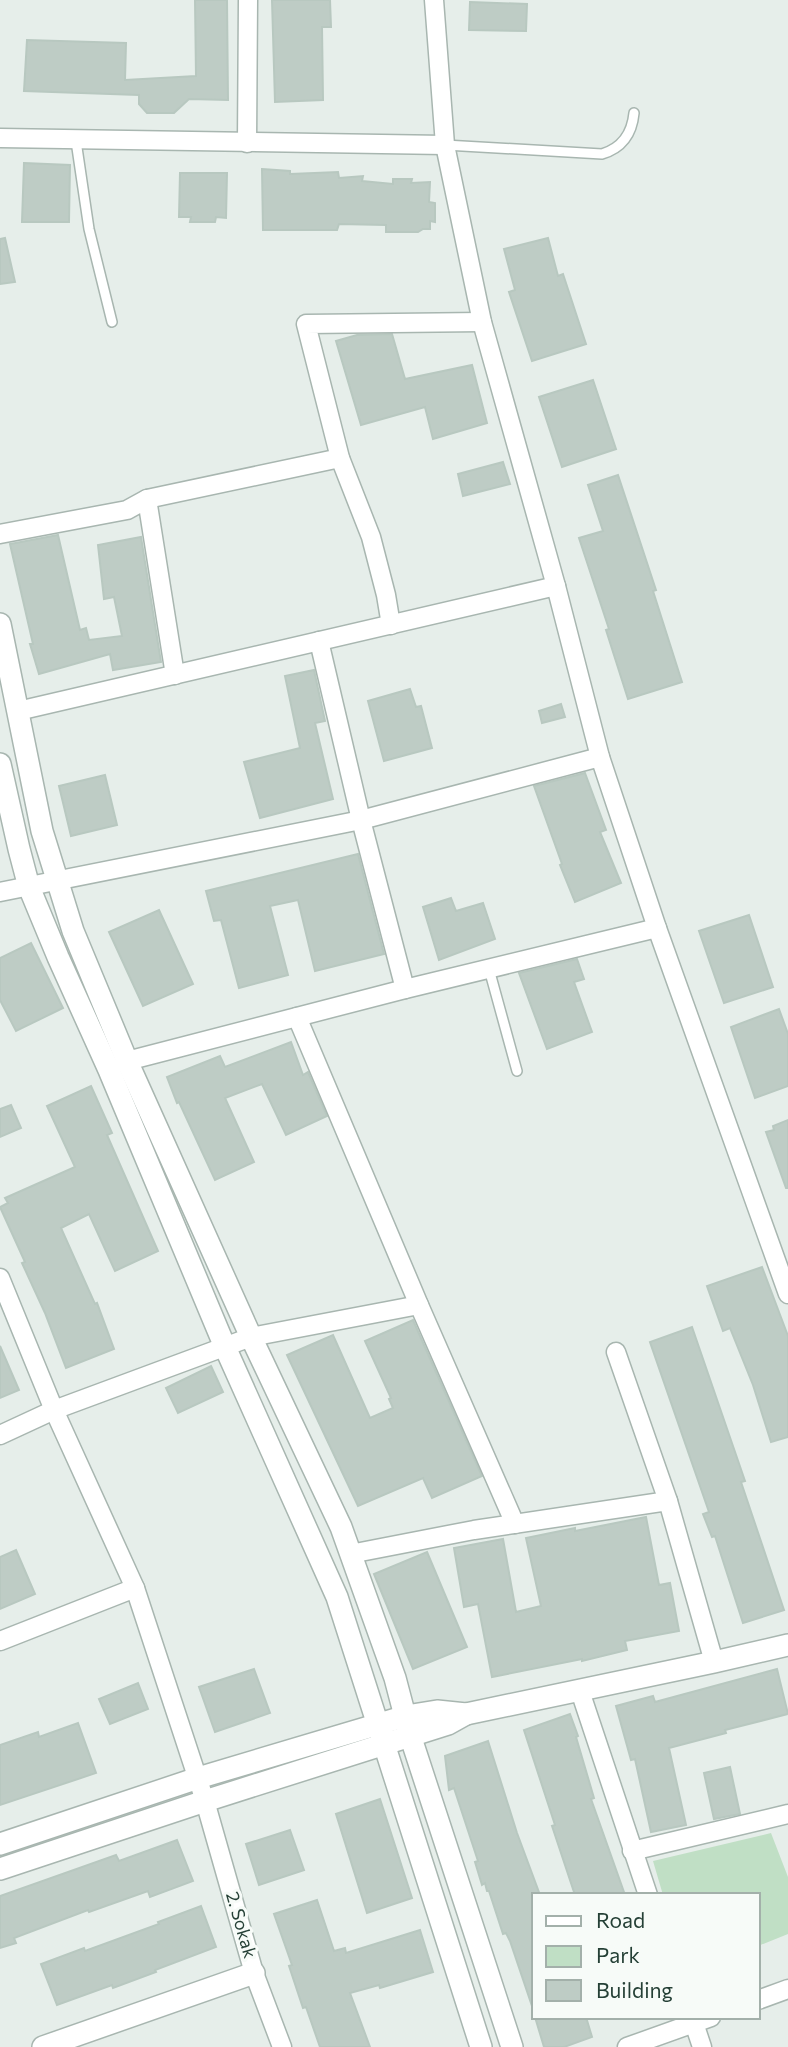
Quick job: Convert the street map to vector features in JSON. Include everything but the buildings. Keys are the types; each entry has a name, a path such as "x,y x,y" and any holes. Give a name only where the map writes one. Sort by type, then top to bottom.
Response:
{"street":[{"path":"247,143 248,0"},
{"path":"434,0 445,145 482,322 556,586 600,757 657,928 782,1259 788,1294"},
{"path":"0,138 445,145"},
{"path":"391,625 371,537 340,458 306,324 482,322"},
{"path":"0,534 127,510 147,499 340,458"},
{"path":"147,499 175,675"},
{"path":"18,711 556,586"},
{"path":"0,624 42,831 73,931 127,1061 251,1337 341,1527 395,1678 408,1726 512,2047"},
{"path":"319,641 361,820 405,989"},
{"path":"0,892 361,820 600,757"},
{"path":"0,764 29,887 225,1347 337,1597 481,2047"},
{"path":"127,1061 405,989 657,928"},
{"path":"297,1017 515,1524"},
{"name":"2. Sokak","path":"0,1278 54,1410 135,1588 198,1778 254,1973 282,2047"},
{"path":"0,1435 54,1410 251,1337 419,1305"},
{"path":"616,1352 668,1501 714,1662"},
{"path":"350,1554 428,1538 668,1501"},
{"path":"0,1641 135,1588"},
{"path":"0,1868 205,1801 408,1726 448,1724 466,1714 788,1645"},
{"path":"580,1691 647,1893"},
{"path":"0,1844 198,1778 380,1735"},
{"path":"632,1851 788,1816"},
{"path":"43,2047 254,1973"},
{"path":"760,1999 788,1989"},
{"path":"627,2047 699,2019 702,2047"}],"lane":[{"path":"445,145 602,154 615,149 626,138 634,113"},
{"path":"76,141 89,229 112,322"},
{"path":"489,969 517,1071"}],"green space":[{"path":"771,1833 788,1877 788,1934 760,1945 760,1893 662,1893 653,1861"}]}
